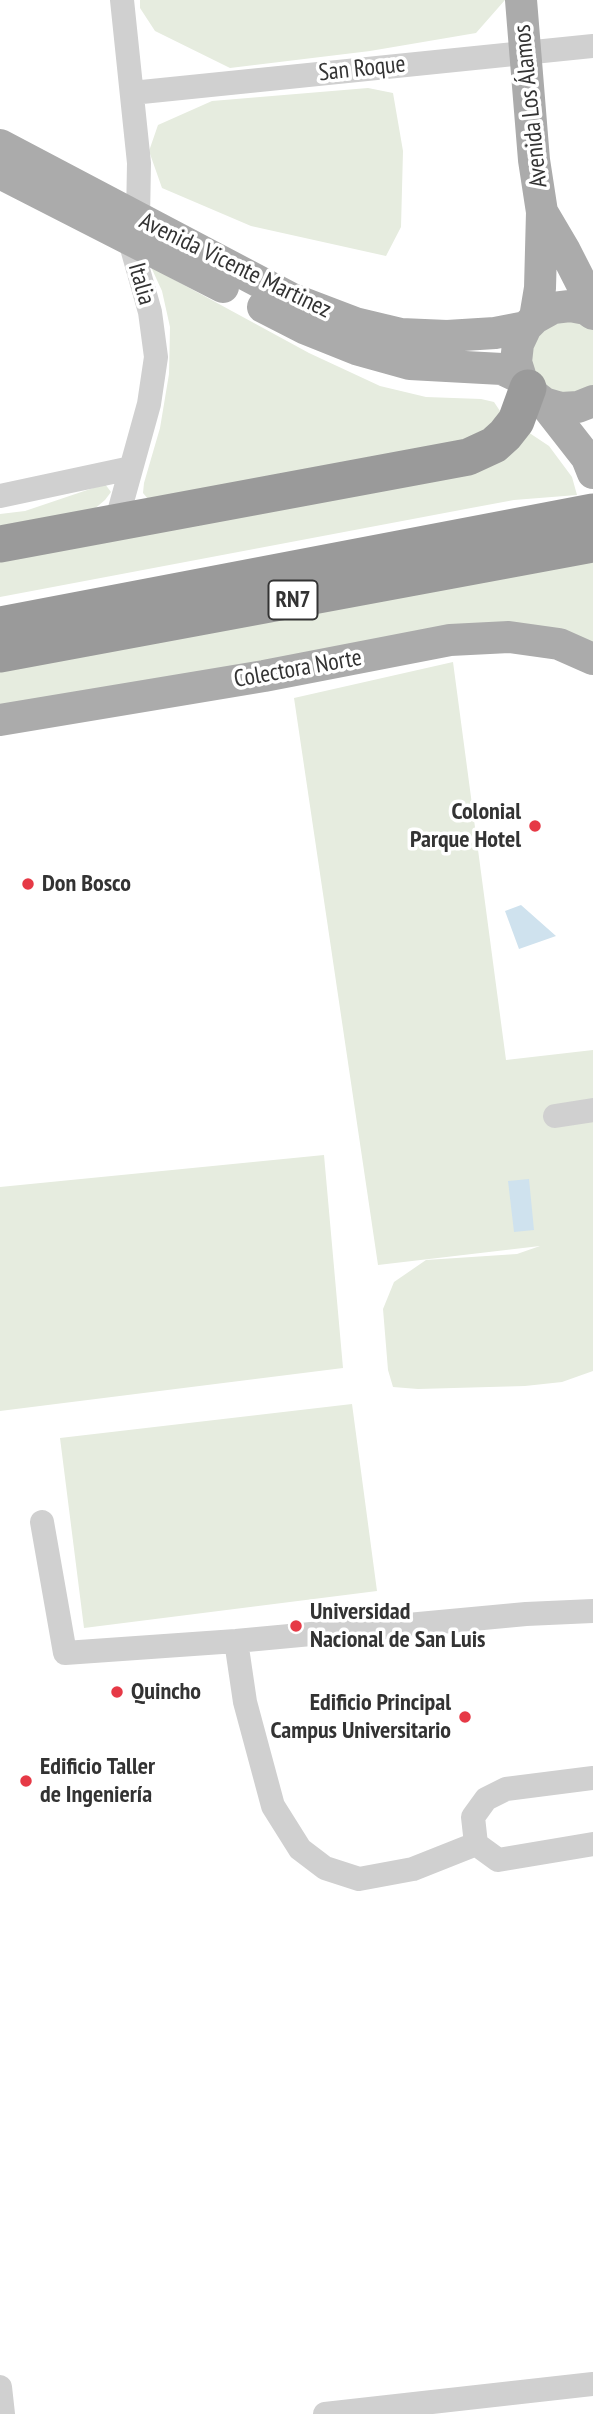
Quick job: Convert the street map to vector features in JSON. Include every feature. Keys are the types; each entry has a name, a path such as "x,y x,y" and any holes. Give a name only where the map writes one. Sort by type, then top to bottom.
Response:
{"highway":[{"path":"0,544 468,457 494,445 505,435 516,421 531,390"},
{"name":"RN7","path":"0,625 586,530"},
{"name":"RN7","path":"0,654 586,530"}],"main road":[{"name":"Avenida Los Álamos","path":"521,0 534,160 542,212 540,288 530,323 518,344 516,362 531,390"},
{"name":"Avenida Vicente Martinez","path":"0,145 134,230 306,329 356,349 410,364 502,369 561,408 578,407 593,401"},
{"name":"Avenida Vicente Martinez","path":"0,173 292,299 355,323 401,334 447,336 495,333 530,323 553,308 570,306 586,309 593,314"},
{"name":"Avenida Los Álamos","path":"542,212 593,306"},
{"path":"531,390 590,465"},
{"path":"590,465 593,424"},
{"name":"Colectora Norte","path":"0,720 264,676 450,640 509,637 559,644 593,659"}],"street":[{"name":"Italia","path":"116,523 149,404 156,357 134,230 139,163 122,0"},
{"name":"San Roque","path":"132,93 593,46"},
{"path":"0,496 131,468"},
{"path":"555,1115 593,1110"},
{"path":"42,1522 65,1653 236,1641 526,1614 593,1611"},
{"path":"236,1641 245,1702 273,1806 300,1849 325,1868 359,1879 413,1869 476,1844"},
{"path":"593,1779 506,1789 486,1799 473,1817 476,1844 498,1860 593,1844"},
{"path":"325,2414 593,2384"},
{"path":"0,2386 3,2414"}],"shaded area":[{"path":"140,0 505,0 476,33 370,51 230,68 155,31 140,8"},
{"path":"368,88 393,93 403,151 401,227 386,256 251,226 162,188 149,151 158,125 212,101"},
{"path":"151,267 309,353 380,386 426,397 494,402 500,411 499,419 469,445 148,499 143,493 144,483 160,428 169,374 170,327 162,291"},
{"path":"556,319 593,325 593,390 562,399 530,373 535,334"},
{"path":"528,432 549,446 572,477 577,495 514,500 0,597 0,555"},
{"path":"105,484 111,492 92,511 0,527 0,514 25,511"},
{"path":"593,562 593,643 560,630 0,715 0,671"},
{"path":"453,662 506,1060 593,1050 593,1371 562,1382 525,1386 418,1389 393,1387 388,1370 383,1309 394,1282 426,1260 517,1254 540,1246 378,1265 294,698"},
{"path":"324,1155 343,1368 0,1411 0,1187"},
{"path":"352,1404 377,1591 84,1628 60,1438"}],"water":[{"path":"521,905 556,936 519,949 505,911"},
{"path":"529,1179 534,1230 514,1232 508,1181"}],"place":[{"name":"Colonial Parque Hotel","path":"535,826"},
{"name":"Don Bosco","path":"28,884"},
{"name":"Universidad Nacional de San Luis","path":"296,1626"},
{"name":"Quincho","path":"117,1692"},
{"name":"Edificio Principal Campus Universitario","path":"465,1717"},
{"name":"Edificio Taller de Ingeniería","path":"26,1781"}]}
